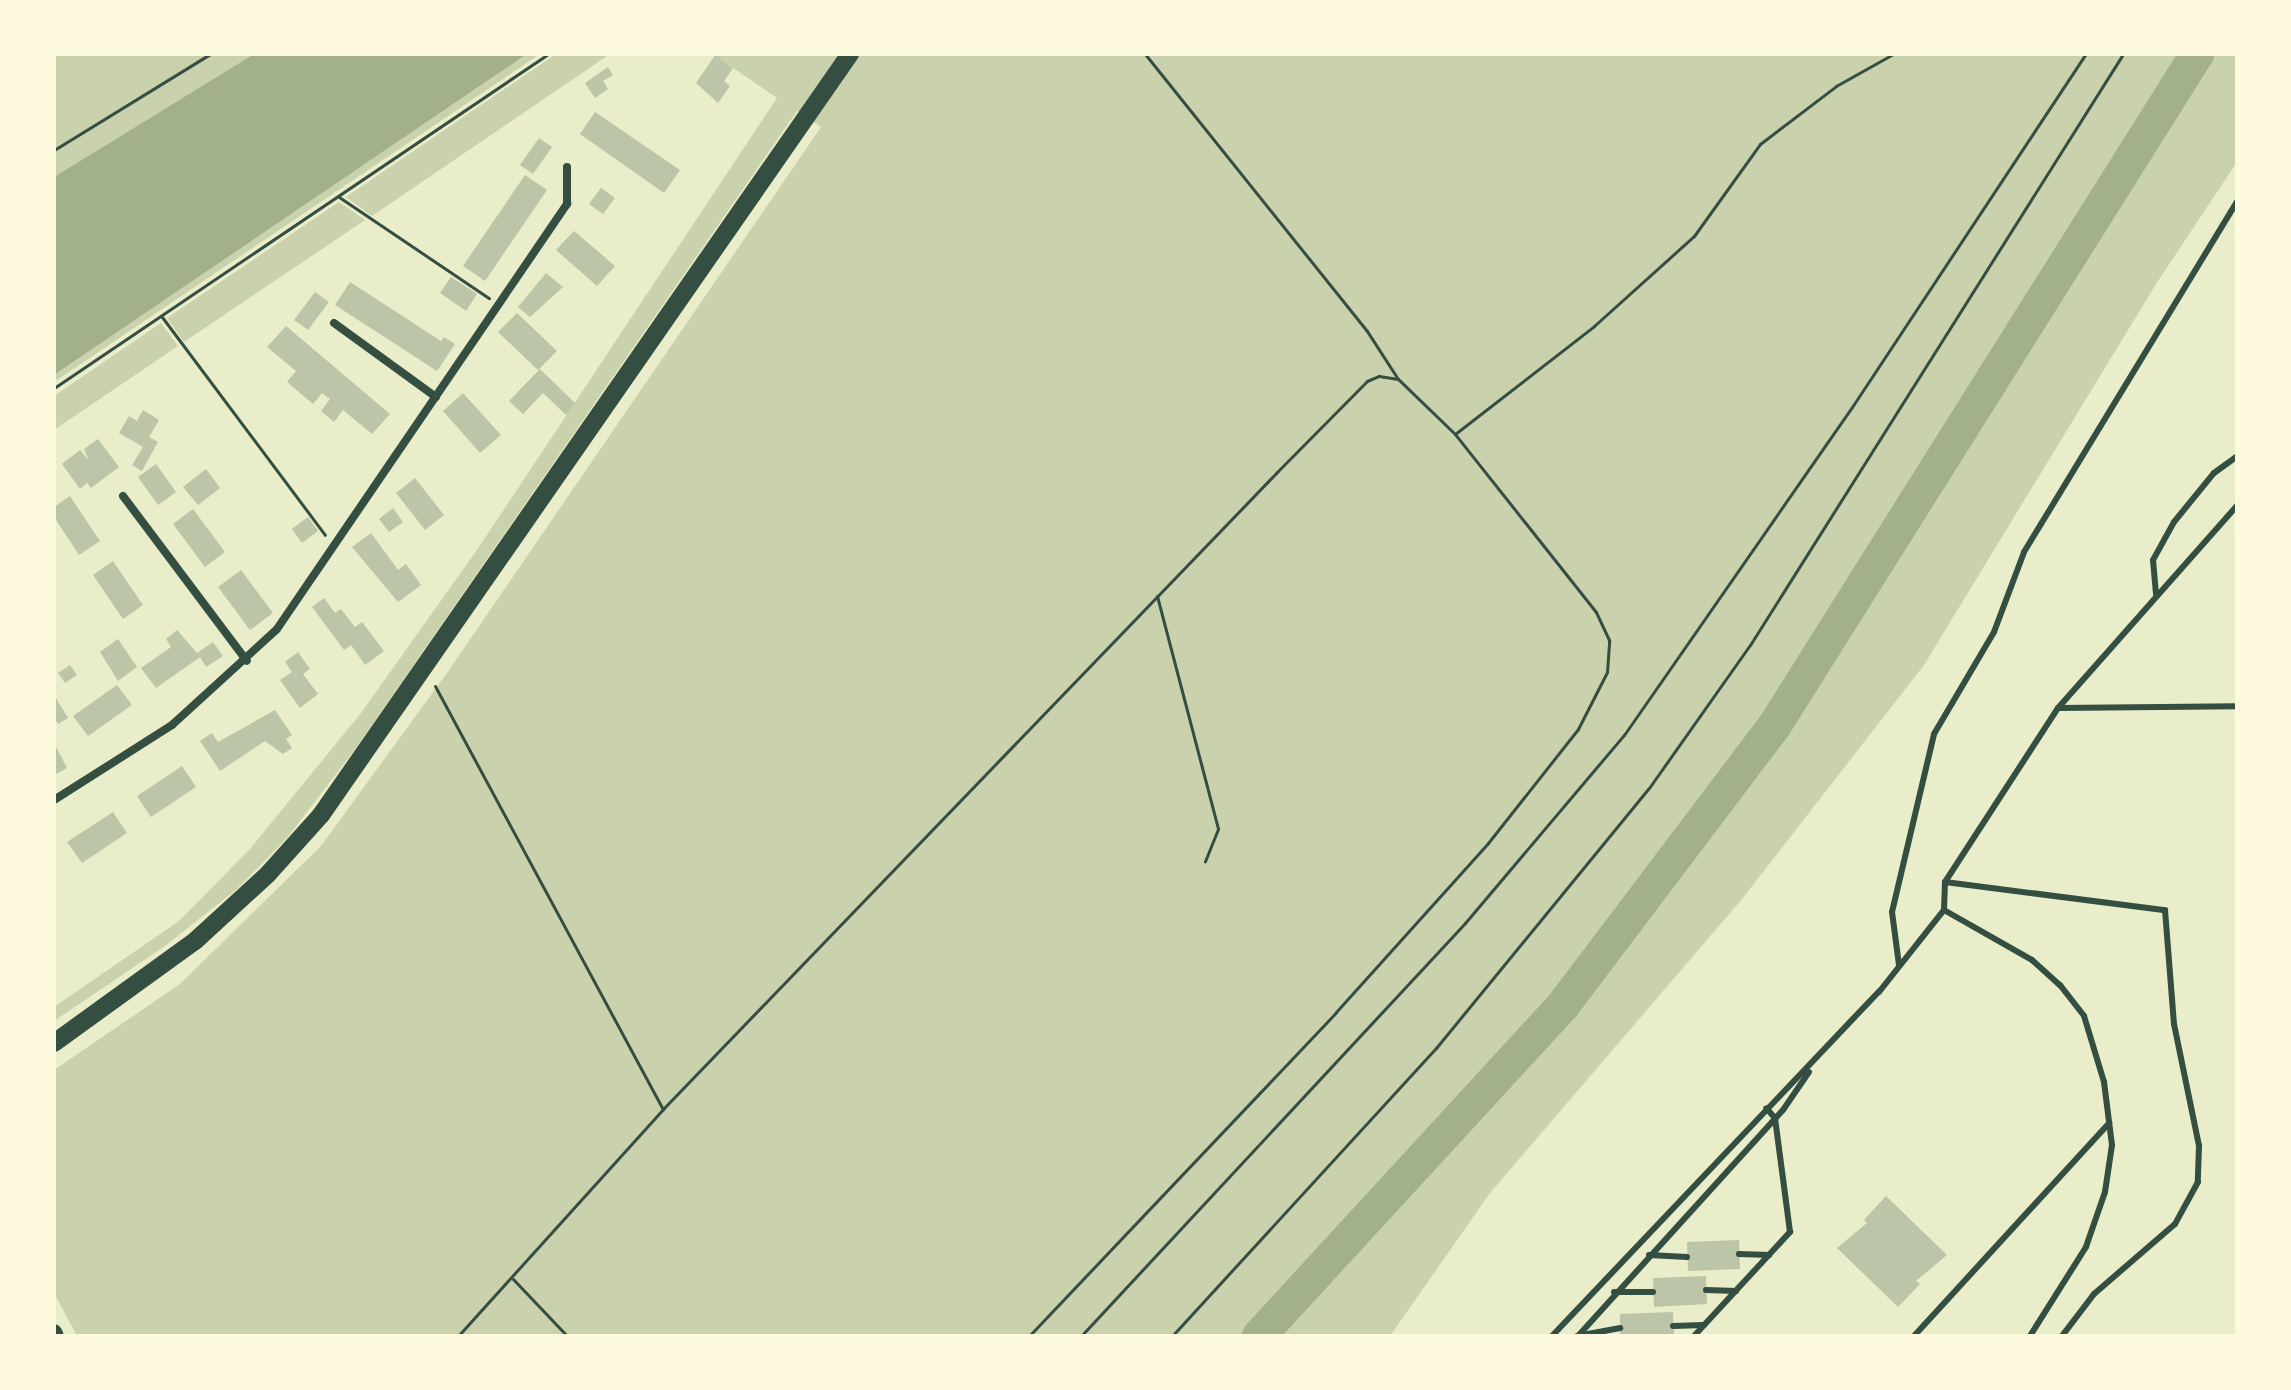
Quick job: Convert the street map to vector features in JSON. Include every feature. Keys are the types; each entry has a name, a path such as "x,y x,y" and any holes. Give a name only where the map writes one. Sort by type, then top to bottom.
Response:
{"main road":[{"path":"54,1043 168,963 268,874 321,815 850,54"}],"street":[{"path":"54,800 172,725 247,661 277,629 567,204 567,167"},
{"path":"334,323 436,397"},
{"path":"123,496 247,661"}],"lane":[{"path":"1899,965 1892,912 1934,734 1994,632 2024,552 2237,202"},
{"path":"2156,594 2153,560 2174,522 2214,473 2237,456"},
{"path":"1577,1336 1775,1118 1818,1060 1944,910 1945,882 2058,708 2237,506"},
{"path":"2058,708 2237,706"},
{"path":"1945,882 2165,910 2174,1024 2199,1146 2198,1182 2175,1224 2094,1294 2062,1336"},
{"path":"1944,910 2032,960 2060,985 2084,1016 2104,1082 2109,1123 2105,1192 2086,1247 2030,1336"},
{"path":"1552,1336 1766,1108 1818,1060"},
{"path":"1694,1336 1790,1232 1775,1118 1766,1108"},
{"path":"1914,1336 2109,1123"},
{"path":"1739,1254 1769,1255"},
{"path":"1649,1255 1687,1257"},
{"path":"1706,1290 1736,1291"},
{"path":"1614,1292 1653,1292"},
{"path":"1673,1326 1704,1325"},
{"path":"1577,1336 1620,1328"}],"path":[{"path":"54,150 210,54"},
{"path":"54,388 548,54"},
{"path":"1029,1336 1458,877 1543,777 1595,706 1607,672 1609,640 1596,612 1455,434 1398,379 1367,331 1145,54"},
{"path":"1455,434 1594,326 1694,236 1760,144 1836,86 1893,54"},
{"path":"1081,1336 1465,923 1624,735 1852,407 2086,54"},
{"path":"1172,1336 1436,1048 1649,788 1750,645 2123,54"},
{"path":"339,197 499,305"},
{"path":"161,316 335,547"},
{"path":"458,1336 513,1279 663,1109 1367,381 1379,376 1398,379"},
{"path":"1157,596 1218,829 1205,861"},
{"path":"425,668 663,1109"},
{"path":"513,1279 567,1336"}],"shaded area":[{"path":"54,54 254,54 54,177"},
{"path":"254,54 527,54 54,375 54,177"},
{"path":"527,54 540,54 54,382 54,375"},
{"path":"556,54 610,54 372,216 346,197"},
{"path":"723,54 2237,54 2237,162 2156,284 1924,665 1742,899 1490,1193 1390,1336 77,1336 54,1293 54,1070 180,984 321,846 447,673 821,127 797,111 356,748 287,838 237,889 165,946 54,1021 54,1007 179,921 250,849 361,713 477,550 777,98 720,59"},
{"path":"339,202 365,220 184,342 167,318"},
{"path":"161,323 178,346 54,430 54,396"}],"building":[{"path":"716,54 723,54 720,59 733,68 724,81 730,86 718,103 696,83"},
{"path":"608,67 613,75 603,81 608,89 595,98 585,83"},
{"path":"595,112 680,170 664,193 580,134"},
{"path":"539,138 552,147 533,174 520,165"},
{"path":"525,175 547,190 485,281 463,266"},
{"path":"601,188 615,198 603,214 589,204"},
{"path":"574,231 615,266 597,286 556,250"},
{"path":"546,273 563,287 530,317 518,307"},
{"path":"451,277 477,294 466,311 440,293"},
{"path":"350,282 441,341 444,337 455,344 437,371 335,305"},
{"path":"315,292 329,302 308,330 294,320"},
{"path":"517,313 557,351 538,370 498,332"},
{"path":"286,326 390,414 372,434 343,410 334,422 321,411 330,399 322,393 313,404 287,382 296,371 267,347"},
{"path":"540,369 575,403 566,415 543,393 523,414 509,401"},
{"path":"463,393 501,435 480,453 443,411"},
{"path":"143,410 159,420 149,437 158,442 142,471 132,465 143,447 119,433 129,416 137,421"},
{"path":"98,439 119,467 91,488 87,483 80,489 62,464 80,450 89,461 84,449"},
{"path":"156,464 176,492 158,505 138,477"},
{"path":"206,469 220,488 198,505 183,487"},
{"path":"415,478 444,515 425,530 396,493"},
{"path":"70,496 100,541 79,555 54,517 54,507"},
{"path":"393,508 403,522 389,532 379,519"},
{"path":"193,509 225,552 205,567 173,524"},
{"path":"308,517 318,531 302,543 292,529"},
{"path":"371,533 398,570 406,564 421,585 398,602 352,547"},
{"path":"113,561 143,605 123,619 93,575"},
{"path":"241,570 273,613 250,630 218,587"},
{"path":"324,598 335,613 341,609 355,627 362,622 384,651 365,665 351,645 344,650 312,607"},
{"path":"177,630 197,653 213,642 223,656 206,667 200,657 156,688 141,668 171,647 166,639"},
{"path":"118,639 137,667 118,681 100,652"},
{"path":"298,652 310,669 303,674 318,694 300,708 280,680 292,672 285,662"},
{"path":"70,665 77,675 65,683 58,673"},
{"path":"117,685 132,705 88,736 73,716"},
{"path":"54,695 68,718 58,724 54,717"},
{"path":"275,710 292,735 286,739 292,748 283,754 265,741 220,771 200,741 212,733 218,742"},
{"path":"54,743 67,768 54,775"},
{"path":"182,766 196,787 151,817 137,796"},
{"path":"113,812 127,833 82,863 67,842"},
{"path":"1886,1196 1947,1255 1916,1281 1920,1284 1898,1307 1837,1248 1867,1223 1864,1220"},
{"path":"1739,1240 1740,1269 1688,1271 1687,1242"},
{"path":"1706,1276 1707,1304 1654,1307 1653,1278"},
{"path":"1673,1312 1674,1336 1620,1336 1620,1314"}],"waterway":[{"path":"1259,1336 1564,1004 1775,725 2197,54"}]}
